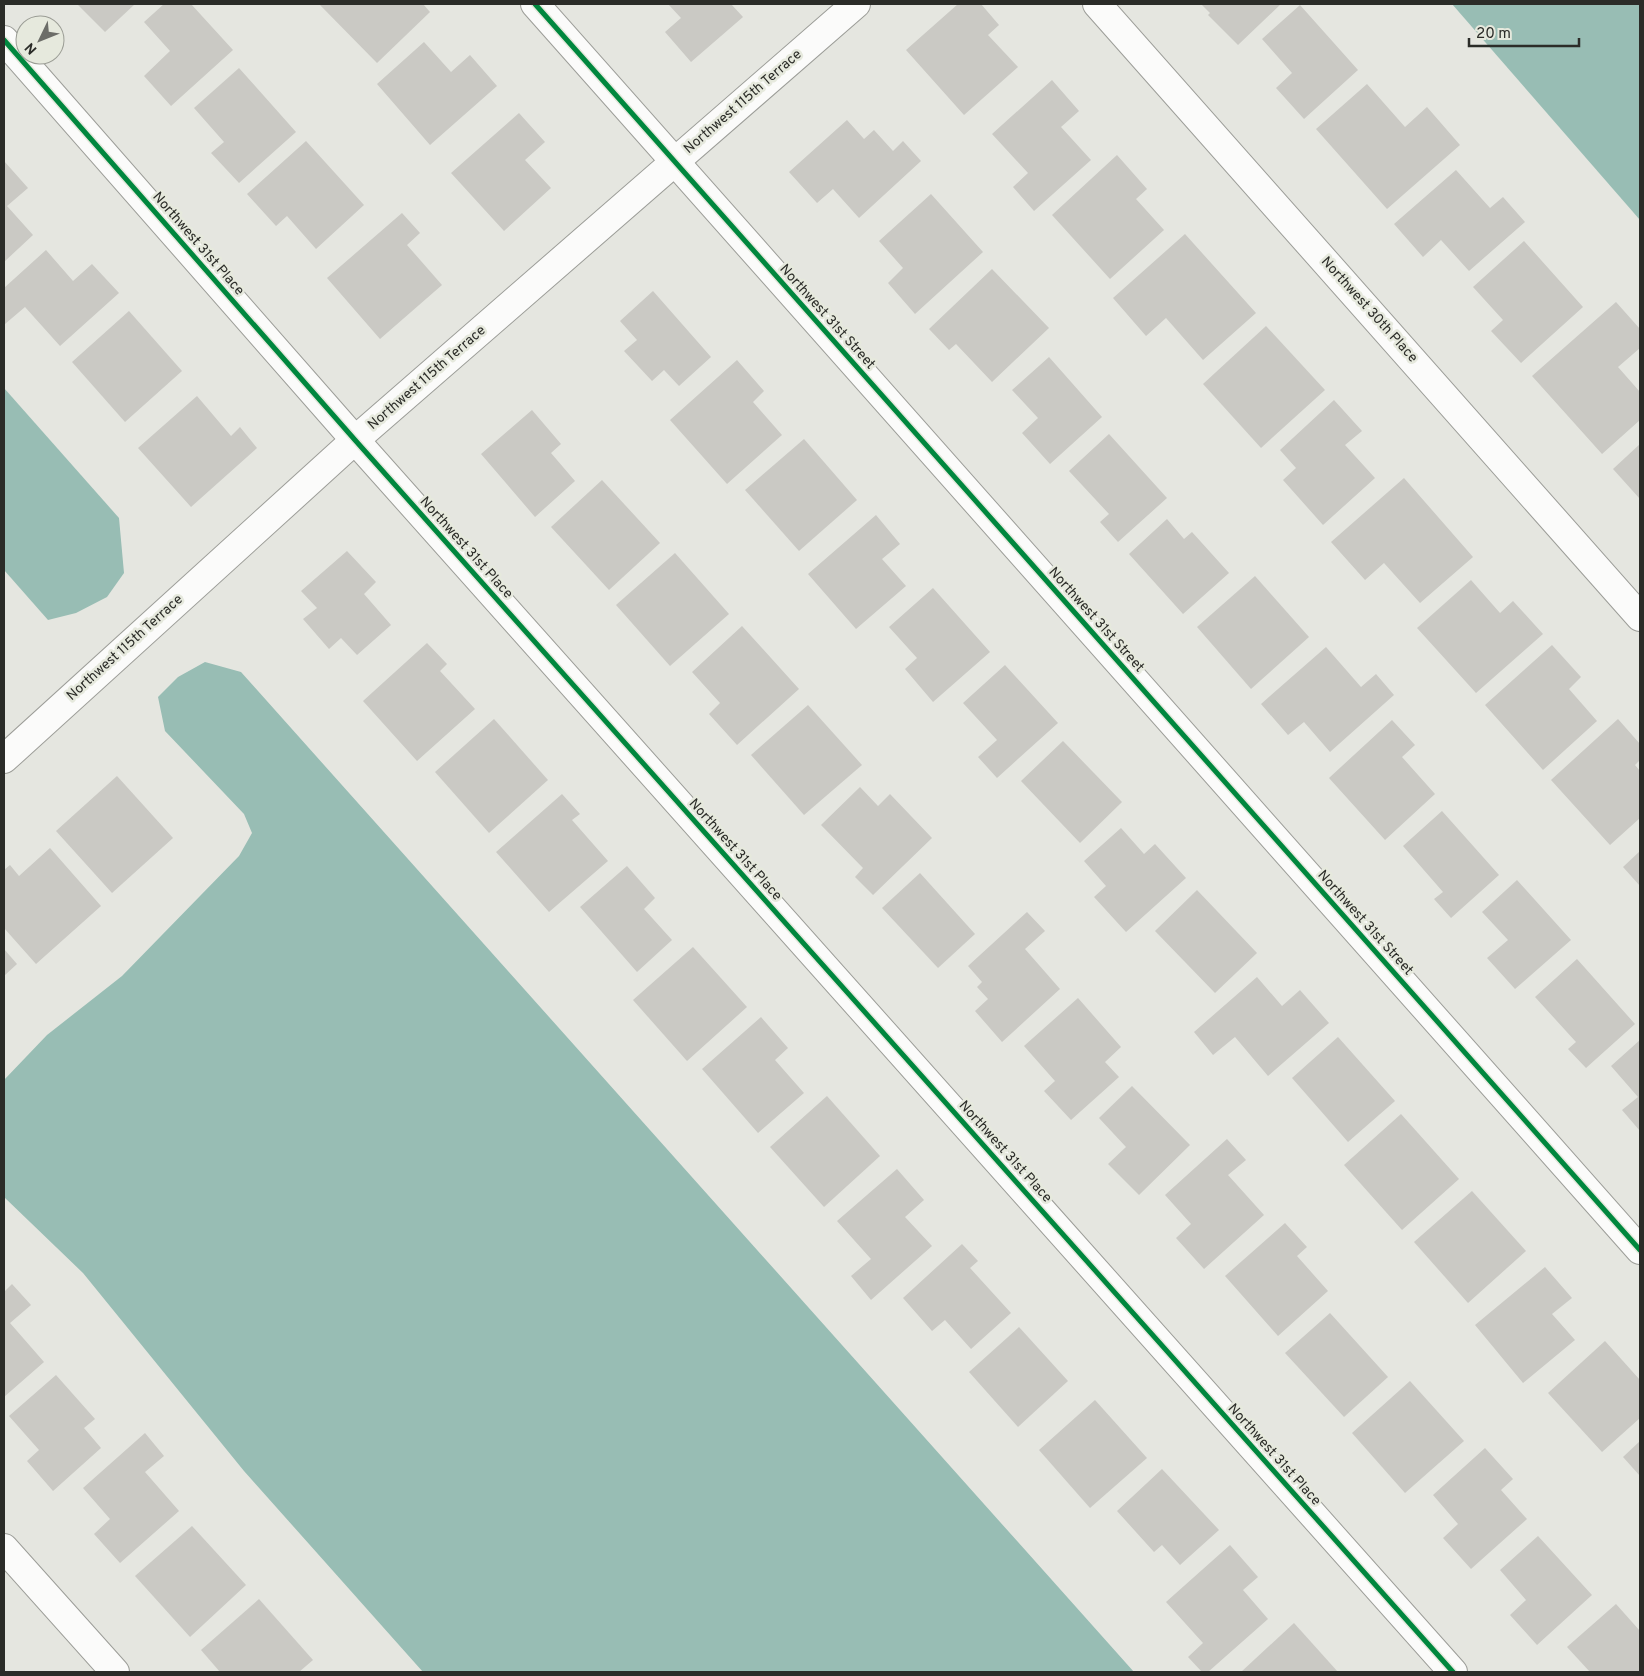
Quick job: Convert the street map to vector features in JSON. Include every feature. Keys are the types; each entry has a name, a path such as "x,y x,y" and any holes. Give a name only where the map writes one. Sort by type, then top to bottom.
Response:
{"street":[{"name":"Northwest 31st Street","path":"535,4 1640,1250"},
{"name":"Northwest 115th Terrace","path":"4,759 355,440 856,4"},
{"name":"Northwest 30th Place","path":"1097,4 1640,617"},
{"name":"Northwest 31st Place","path":"4,40 355,440 1453,1672"},
{"path":"4,1548 115,1672"}],"water":[{"path":"1452,4 1640,4 1640,220"},
{"path":"4,388 119,518 124,573 107,597 76,613 48,620 4,570"},
{"path":"205,662 241,672 1134,1672 423,1672 244,1471 83,1273 4,1197 4,1080 47,1035 122,976 239,856 252,833 244,814 165,731 158,697 178,677"}],"building":[{"path":"77,4 135,4 105,32"},
{"path":"164,4 191,4 233,50 171,106 144,76 170,51 144,22"},
{"path":"319,4 423,4 430,12 377,63"},
{"path":"668,4 731,4 743,17 691,62 665,32 681,18"},
{"path":"958,4 981,4 999,25 988,35 1018,67 964,115 906,50"},
{"path":"1201,4 1281,4 1238,45 1208,15 1210,13"},
{"path":"1300,5 1358,70 1304,119 1276,88 1292,73 1262,39"},
{"path":"424,42 451,72 470,55 497,86 430,145 377,84"},
{"path":"239,68 296,132 239,183 211,153 224,142 194,108"},
{"path":"1052,80 1079,111 1061,127 1091,160 1034,211 1013,187 1028,173 992,134"},
{"path":"1367,84 1405,127 1427,107 1460,145 1387,209 1316,129"},
{"path":"519,113 545,142 525,160 551,188 504,231 451,173"},
{"path":"847,120 864,139 874,130 893,151 903,141 921,161 859,218 833,189 817,203 789,172"},
{"path":"306,141 364,205 316,249 287,216 276,226 247,194"},
{"path":"1117,155 1147,189 1136,199 1164,230 1110,279 1052,215"},
{"path":"4,161 28,188 7,206 33,235 4,262"},
{"path":"1456,170 1490,208 1503,197 1525,222 1469,271 1441,240 1423,257 1394,224"},
{"path":"931,194 983,252 915,314 888,283 903,268 879,241"},
{"path":"402,213 420,233 407,245 442,285 380,339 327,278"},
{"path":"1185,234 1256,313 1203,360 1166,318 1146,336 1113,298"},
{"path":"1524,241 1583,307 1521,363 1491,331 1503,320 1473,287"},
{"path":"46,250 73,281 92,264 119,293 60,346 25,307 5,324 4,322 4,288"},
{"path":"992,269 1049,328 992,382 956,344 949,350 929,329"},
{"path":"653,291 711,357 679,386 664,370 652,381 624,351 637,340 620,321"},
{"path":"1616,302 1640,329 1640,348 1618,367 1640,392 1640,420 1602,454 1532,376"},
{"path":"129,311 182,371 125,422 72,362"},
{"path":"1266,326 1325,390 1261,448 1203,384"},
{"path":"1049,357 1102,417 1050,464 1022,433 1038,418 1012,390"},
{"path":"737,360 764,391 753,402 782,435 727,484 670,420"},
{"path":"197,396 231,436 240,427 257,448 191,507 138,448"},
{"path":"1334,400 1362,431 1345,445 1375,478 1323,525 1283,480 1296,468 1280,450"},
{"path":"532,410 561,444 551,453 575,481 535,517 481,454"},
{"path":"1109,434 1167,498 1118,542 1100,522 1109,514 1069,471"},
{"path":"804,439 857,500 799,551 745,490"},
{"path":"1640,444 1640,499 1613,469"},
{"path":"1404,478 1473,557 1420,603 1384,563 1365,580 1331,542"},
{"path":"602,480 660,543 609,590 551,527"},
{"path":"876,515 900,544 882,559 906,586 856,629 808,574"},
{"path":"1167,519 1184,539 1192,532 1229,573 1183,614 1129,554"},
{"path":"347,551 376,582 364,594 391,625 357,655 341,638 329,649 303,619 317,608 301,591"},
{"path":"675,553 729,614 670,666 616,605"},
{"path":"1255,576 1309,637 1251,689 1197,627"},
{"path":"1471,580 1500,613 1513,601 1543,634 1476,693 1417,628"},
{"path":"933,588 990,652 933,702 905,669 917,658 889,627"},
{"path":"742,626 799,689 737,745 709,714 720,703 692,672"},
{"path":"427,643 447,664 440,671 475,709 417,761 363,701"},
{"path":"1552,645 1581,677 1569,689 1597,721 1543,770 1485,705"},
{"path":"1326,647 1361,687 1376,674 1394,695 1330,752 1304,722 1288,735 1261,704"},
{"path":"1005,665 1058,723 997,778 978,757 997,740 963,703"},
{"path":"808,705 862,765 804,815 751,755"},
{"path":"494,719 548,780 489,833 435,772"},
{"path":"1618,719 1640,744 1640,760 1635,765 1640,771 1640,818 1610,845 1551,780"},
{"path":"1392,720 1415,745 1402,757 1435,794 1385,840 1329,778"},
{"path":"1063,741 1122,802 1080,843 1021,781"},
{"path":"117,776 173,838 112,893 56,831"},
{"path":"860,787 878,806 890,794 932,838 873,895 855,877 863,868 821,825"},
{"path":"562,794 580,814 572,820 608,861 549,912 496,852"},
{"path":"1442,811 1499,875 1451,918 1434,899 1443,892 1403,846"},
{"path":"1121,828 1144,854 1155,844 1186,878 1126,932 1094,897 1106,886 1084,861"},
{"path":"50,848 101,906 36,964 4,928 4,870 10,865 19,876"},
{"path":"1640,851 1640,886 1623,867"},
{"path":"627,866 655,898 644,909 672,940 637,972 580,907"},
{"path":"920,873 975,934 938,968 882,908"},
{"path":"1517,880 1571,940 1515,989 1487,958 1508,940 1482,912"},
{"path":"1197,890 1257,953 1215,993 1155,931"},
{"path":"1027,912 1045,931 1025,949 1060,989 1002,1042 975,1011 988,999 977,987 982,982 968,966"},
{"path":"693,947 747,1007 687,1061 633,1000"},
{"path":"4,949 17,964 4,976"},
{"path":"1577,959 1635,1024 1586,1068 1568,1049 1576,1042 1535,997"},
{"path":"1257,977 1282,1006 1300,990 1329,1023 1268,1076 1235,1037 1213,1055 1194,1032"},
{"path":"1078,998 1121,1047 1105,1062 1119,1077 1071,1120 1044,1091 1055,1081 1024,1046"},
{"path":"761,1017 788,1048 775,1060 804,1093 758,1133 702,1069"},
{"path":"1338,1037 1395,1101 1348,1142 1292,1078"},
{"path":"1640,1040 1640,1131 1622,1110 1638,1097 1611,1066"},
{"path":"1132,1086 1190,1145 1139,1195 1108,1164 1126,1147 1099,1118"},
{"path":"827,1096 880,1156 824,1207 770,1147"},
{"path":"1401,1114 1459,1179 1402,1230 1344,1165"},
{"path":"1227,1139 1246,1160 1228,1175 1264,1215 1204,1269 1176,1238 1191,1224 1165,1195"},
{"path":"897,1169 924,1200 905,1217 932,1246 871,1300 851,1276 871,1259 837,1221"},
{"path":"1472,1191 1526,1251 1468,1303 1414,1242"},
{"path":"1285,1223 1307,1247 1297,1256 1328,1291 1278,1336 1225,1276"},
{"path":"962,1244 978,1261 970,1268 1011,1313 971,1349 945,1320 932,1331 903,1298"},
{"path":"1545,1267 1572,1298 1552,1314 1575,1340 1523,1383 1475,1325"},
{"path":"12,1284 31,1305 10,1323 44,1362 4,1397 4,1292"},
{"path":"1330,1313 1388,1377 1344,1417 1285,1353"},
{"path":"1019,1327 1068,1381 1018,1427 969,1372"},
{"path":"1605,1341 1640,1380 1640,1418 1602,1452 1548,1393"},
{"path":"56,1375 95,1419 84,1428 101,1448 53,1491 27,1461 39,1450 9,1416"},
{"path":"1410,1381 1464,1441 1405,1493 1352,1433"},
{"path":"1095,1400 1147,1458 1090,1508 1039,1450"},
{"path":"145,1433 164,1456 145,1472 179,1511 120,1563 94,1534 110,1519 83,1488"},
{"path":"1640,1441 1640,1476 1623,1457"},
{"path":"1485,1448 1513,1479 1501,1490 1527,1519 1471,1569 1443,1538 1458,1524 1433,1495"},
{"path":"1162,1469 1219,1530 1180,1565 1162,1545 1154,1552 1117,1511"},
{"path":"192,1526 246,1585 190,1637 135,1576"},
{"path":"1538,1536 1592,1595 1537,1645 1510,1615 1526,1600 1500,1570"},
{"path":"1230,1545 1258,1577 1243,1590 1268,1619 1208,1672 1202,1672 1188,1657 1203,1643 1166,1602"},
{"path":"259,1599 313,1660 299,1672 220,1672 201,1650"},
{"path":"1616,1604 1640,1631 1640,1672 1590,1672 1567,1647"},
{"path":"1294,1623 1338,1672 1241,1672"}],"cycle path":[{"path":"535,4 1640,1250"},
{"path":"4,40 355,440 1453,1672"}]}
